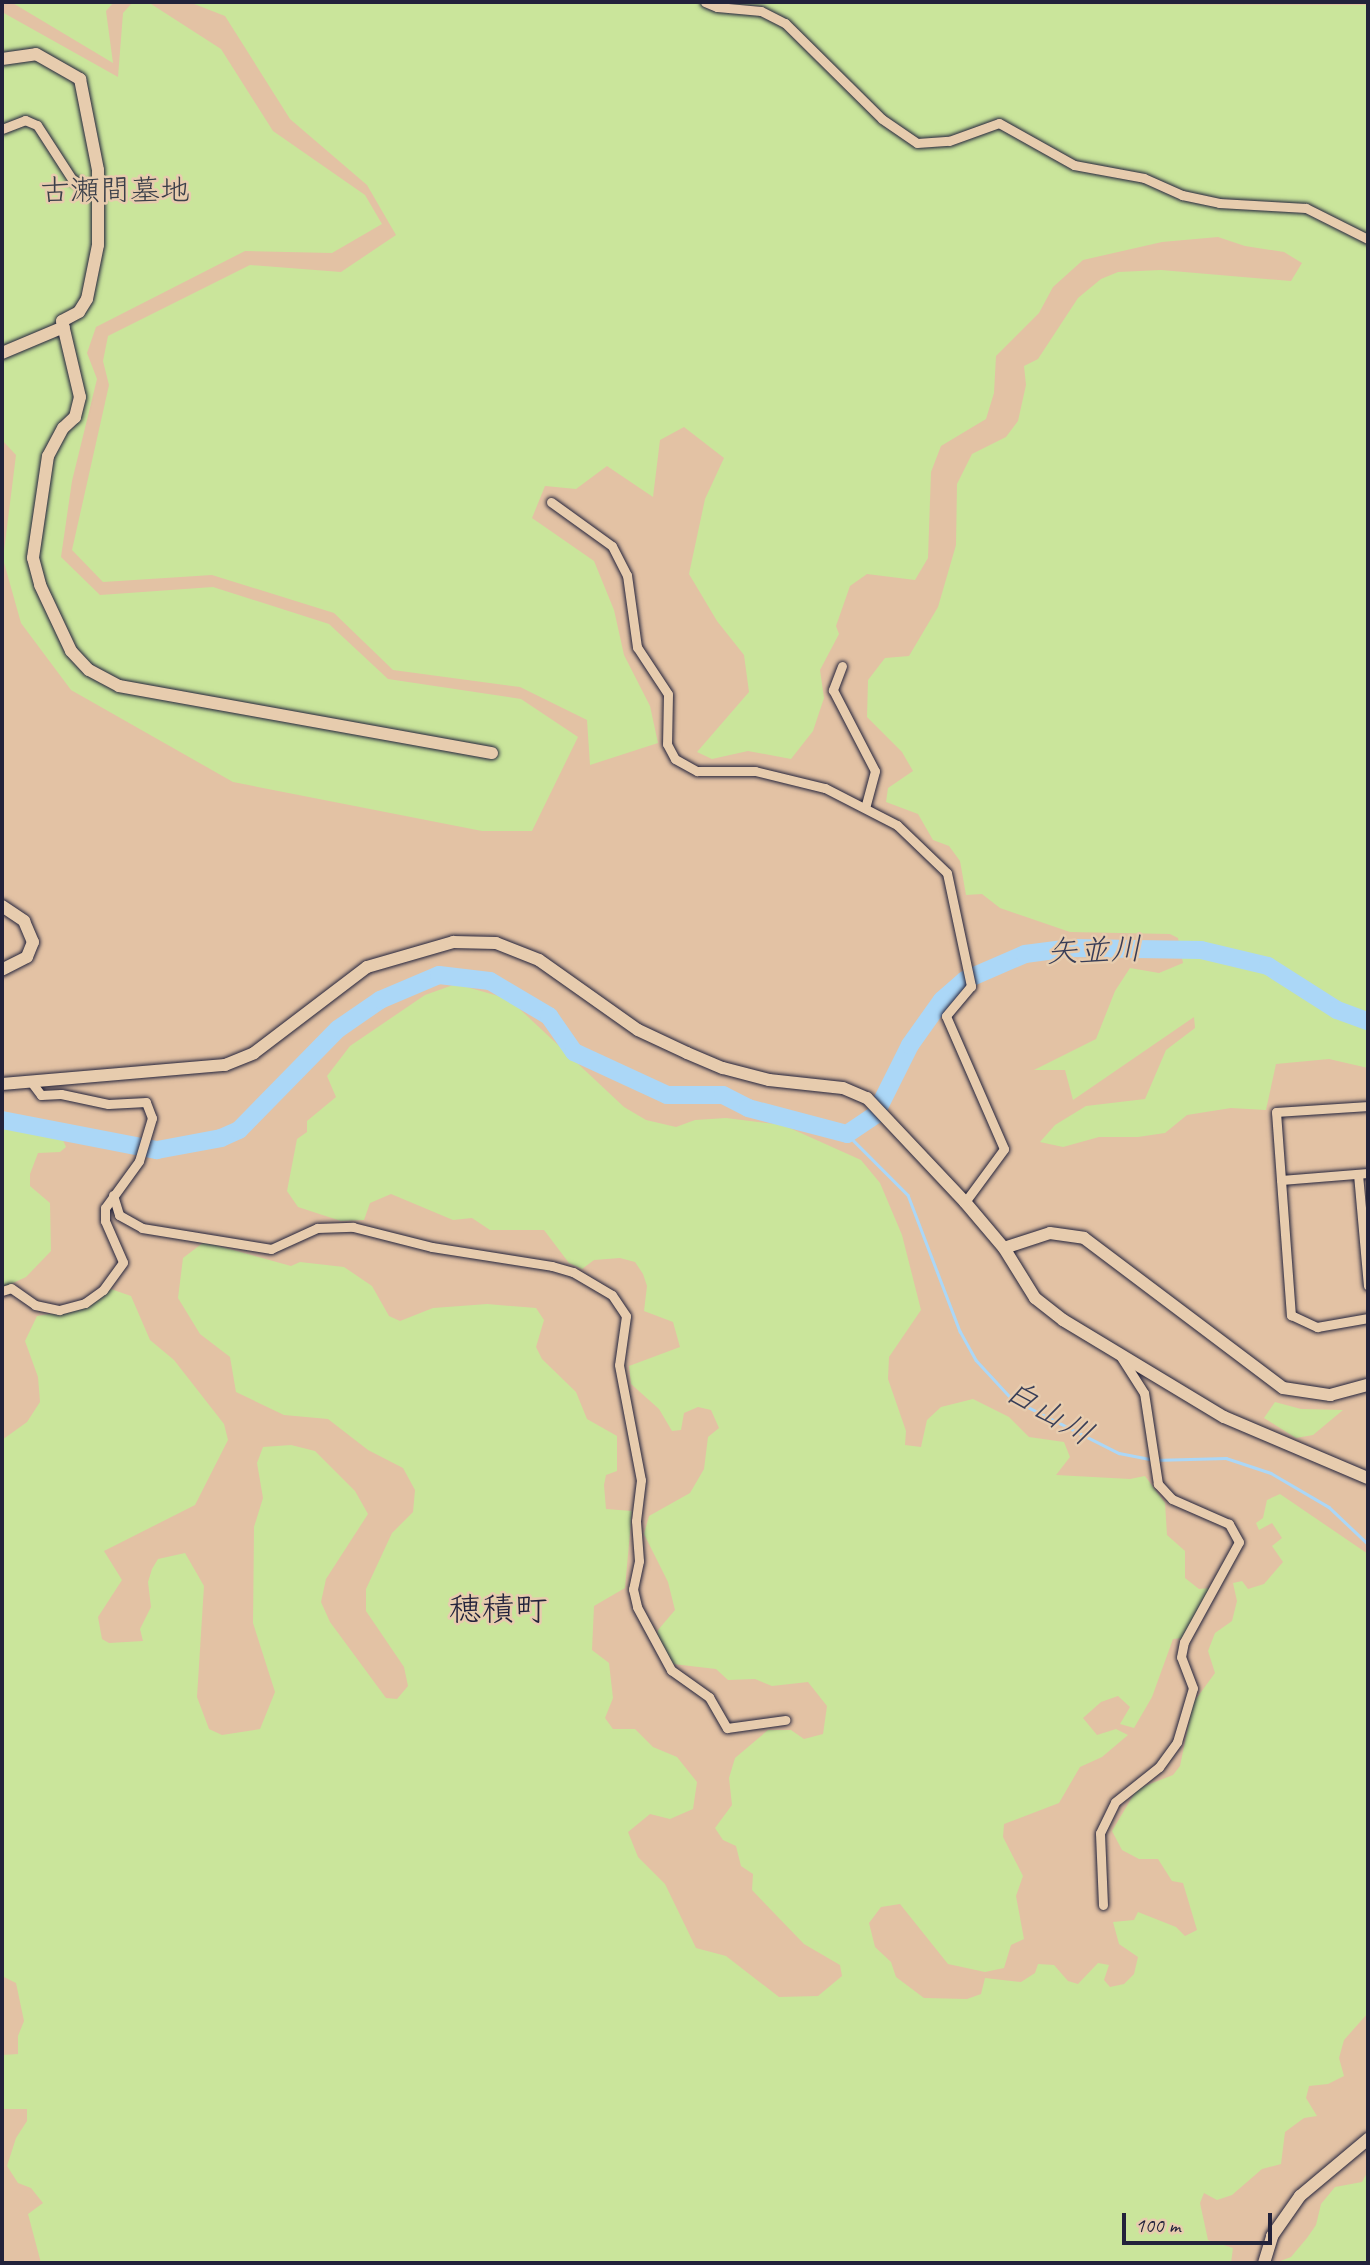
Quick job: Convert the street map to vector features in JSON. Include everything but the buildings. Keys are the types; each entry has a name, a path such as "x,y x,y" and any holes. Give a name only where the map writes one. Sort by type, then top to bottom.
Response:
{"street":[{"path":"705,2 717,7 761,10 785,23 882,120 917,142 949,141 999,123 1074,165 1144,178 1182,195 1219,203 1306,208 1368,239"},
{"path":"2,60 36,54 80,79 101,195 98,246 87,299 79,312 62,321 80,397 75,417 63,428 48,456 33,558 40,585 80,662 120,686 492,753"},
{"path":"2,128 25,120 37,125 72,179 101,195"},
{"path":"2,353 64,327"},
{"path":"551,502 612,546 627,575 637,647 668,694 667,744 675,759 697,771 755,771 825,788 897,825 922,846 951,883 971,986 946,1016 1004,1149 965,1202"},
{"path":"842,666 833,690 875,771 865,808"},
{"path":"2,906 24,921 33,942 27,957 2,970"},
{"path":"2,1084 225,1065 254,1053 367,967 436,945 482,941 532,956 638,1030 723,1068 769,1080 842,1088 867,1098 965,1202 1003,1248 1035,1298 1106,1346 1224,1417 1368,1478"},
{"path":"2,1291 15,1289 35,1305 59,1310 85,1303 103,1290 123,1262 105,1221 105,1208 140,1156 152,1118 146,1102 108,1104 61,1094 41,1095 32,1083"},
{"path":"1368,1106 1276,1112 1291,1315 1317,1327 1368,1318"},
{"path":"1281,1180 1368,1173"},
{"path":"1358,1174 1368,1286"},
{"path":"113,1195 119,1215 142,1228 271,1249 317,1228 353,1227 432,1247 552,1266 573,1272 612,1295 626,1317 620,1365 641,1480 636,1521 639,1561 633,1589 637,1607 671,1671 709,1697 727,1728 785,1720"},
{"path":"1003,1248 1050,1233 1084,1238 1283,1388 1330,1395 1368,1385"},
{"path":"1104,1905 1100,1833 1115,1802 1158,1767 1177,1742 1193,1689 1181,1657 1184,1642 1239,1542 1229,1524 1164,1493 1155,1470 1144,1393 1132,1371 1106,1346"},
{"path":"1264,2263 1272,2236 1300,2196 1368,2139"}],"green space":[{"path":"11,2 114,2 106,11 113,63"},
{"name":"古瀬間墓地","path":"133,2 148,2 221,49 273,131 365,195 382,224 332,253 245,251 96,327 87,353 97,379 72,481 61,557 100,595 213,587 329,624 388,679 521,699 578,737 532,831 482,831 233,782 71,690 21,623 3,559 16,455 2,440 2,12 118,77 123,13"},
{"path":"189,2 1368,5 1368,1068 1329,1059 1276,1064 1266,1110 1231,1108 1187,1115 1165,1133 1138,1137 1099,1137 1063,1147 1040,1142 1055,1125 1086,1106 1145,1099 1166,1050 1195,1028 1194,1017 1073,1100 1065,1070 1034,1070 1096,1039 1115,991 1130,968 1159,973 1183,963 1178,938 1170,934 1070,932 1000,908 982,894 966,895 960,861 949,846 933,840 918,814 886,802 888,788 913,771 902,752 867,717 868,680 885,658 909,656 938,607 956,545 957,484 972,454 1006,437 1018,421 1026,385 1024,366 1038,359 1078,298 1101,279 1118,272 1161,270 1291,281 1302,263 1284,252 1245,246 1218,237 1162,242 1083,260 1053,287 1039,313 996,356 994,393 986,419 941,446 931,472 928,558 915,580 867,574 850,586 836,626 839,634 820,670 824,698 813,731 791,759 748,751 712,759 697,752 749,692 744,655 717,621 689,574 705,499 724,458 684,427 660,440 653,497 607,466 576,489 545,486 532,518 594,561 614,610 624,655 650,706 658,743 590,765 587,720 520,687 393,670 334,613 212,575 103,582 72,550 109,385 103,361 108,336 250,265 341,272 396,235 367,185 290,119 225,16"},
{"path":"456,984 509,999 624,1107 646,1120 676,1127 695,1120 726,1118 783,1125 861,1160 880,1183 902,1235 921,1310 889,1357 888,1379 906,1431 905,1445 921,1447 927,1420 941,1407 973,1399 1009,1417 1029,1437 1064,1442 1070,1457 1056,1475 1130,1479 1145,1476 1165,1503 1167,1535 1185,1551 1185,1578 1199,1589 1210,1588 1182,1638 1173,1639 1152,1697 1134,1728 1120,1724 1130,1707 1118,1696 1101,1702 1083,1718 1097,1735 1116,1729 1128,1735 1102,1757 1080,1767 1059,1803 1004,1824 1003,1837 1023,1876 1016,1896 1024,1939 1011,1945 1004,1968 985,1972 948,1964 900,1904 881,1907 869,1923 875,1947 891,1962 896,1977 924,1998 967,1999 981,1994 985,1978 1021,1982 1035,1973 1038,1964 1054,1965 1068,1981 1078,1984 1098,1963 1109,1965 1104,1980 1110,1987 1124,1984 1134,1974 1138,1957 1119,1944 1113,1922 1134,1920 1138,1912 1176,1927 1185,1936 1197,1930 1183,1883 1172,1881 1158,1859 1139,1859 1122,1850 1112,1831 1137,1789 1173,1775 1180,1766 1193,1703 1215,1673 1208,1651 1215,1633 1232,1621 1237,1601 1233,1583 1242,1581 1248,1589 1264,1584 1283,1562 1272,1546 1282,1538 1272,1523 1259,1530 1256,1523 1263,1518 1267,1500 1280,1494 1368,1554 1368,2013 1344,2040 1339,2058 1344,2076 1328,2084 1309,2086 1306,2098 1317,2116 1304,2118 1285,2132 1281,2164 1262,2169 1232,2195 1217,2200 1204,2193 1200,2203 1208,2240 1233,2248 1231,2263 41,2263 28,2214 43,2203 31,2188 18,2183 7,2166 16,2138 27,2121 27,2109 2,2109 2,2055 18,2054 18,2036 24,2021 16,1983 2,1976 2,1440 27,1422 40,1402 38,1377 25,1341 37,1316 60,1312 108,1288 131,1296 150,1340 174,1360 224,1424 228,1440 195,1505 104,1551 122,1580 98,1617 102,1639 109,1643 143,1641 140,1629 151,1607 148,1582 152,1569 158,1559 185,1553 204,1586 197,1697 209,1729 222,1735 260,1729 275,1692 253,1623 254,1527 263,1498 257,1463 263,1447 291,1445 315,1451 355,1491 368,1514 326,1579 321,1602 330,1622 386,1698 397,1699 408,1686 404,1667 366,1611 366,1589 392,1533 413,1512 415,1490 403,1468 368,1450 328,1419 284,1415 236,1392 230,1357 200,1334 178,1298 183,1258 204,1242 291,1266 300,1262 344,1267 372,1286 389,1316 400,1321 433,1308 487,1304 536,1308 544,1320 536,1347 542,1359 576,1392 587,1419 617,1436 617,1471 606,1475 604,1485 606,1509 632,1511 625,1588 594,1606 592,1650 609,1663 613,1698 605,1718 613,1729 635,1729 653,1747 677,1757 697,1782 693,1809 670,1819 650,1814 628,1832 638,1857 665,1884 696,1948 726,1956 779,1997 818,1996 842,1976 840,1965 804,1944 752,1890 753,1874 741,1866 736,1846 723,1840 715,1828 732,1805 729,1778 735,1758 768,1730 791,1730 804,1739 823,1734 827,1706 808,1682 772,1686 755,1679 728,1680 716,1669 673,1664 657,1643 658,1630 675,1610 668,1582 644,1534 649,1516 690,1493 704,1469 708,1437 719,1428 711,1410 698,1407 684,1413 681,1430 672,1431 659,1409 631,1384 629,1366 680,1347 673,1322 644,1311 647,1286 635,1262 620,1258 594,1260 582,1269 569,1263 544,1230 490,1230 472,1218 453,1220 391,1194 370,1203 364,1220 341,1221 298,1207 287,1191 297,1139 307,1132 307,1121 336,1097 327,1076 350,1046 425,995"},
{"path":"2,1125 62,1138 66,1147 60,1152 38,1153 30,1174 30,1186 50,1203 51,1251 26,1277 2,1288"},
{"path":"1275,1402 1301,1409 1343,1410 1313,1435 1296,1438 1264,1418"},
{"path":"1368,2171 1368,2263 1275,2263 1291,2257 1307,2238 1316,2225 1321,2204 1335,2187 1362,2182"}],"waterway":[{"name":"矢並川","path":"2,1120 157,1150 221,1138 239,1130 338,1029 380,1000 439,975 490,981 549,1016 574,1052 667,1095 723,1095 748,1108 847,1134 875,1115 910,1045 942,1000 965,980 1025,954 1070,948 1201,950 1268,966 1337,1010 1368,1021"},
{"name":"白山川","path":"847,1134 908,1195 960,1331 976,1360 1012,1399 1119,1453 1154,1460 1226,1458 1271,1473 1329,1507 1368,1544"}],"district":[{"name":"穂積町","path":"498,1610"}]}
